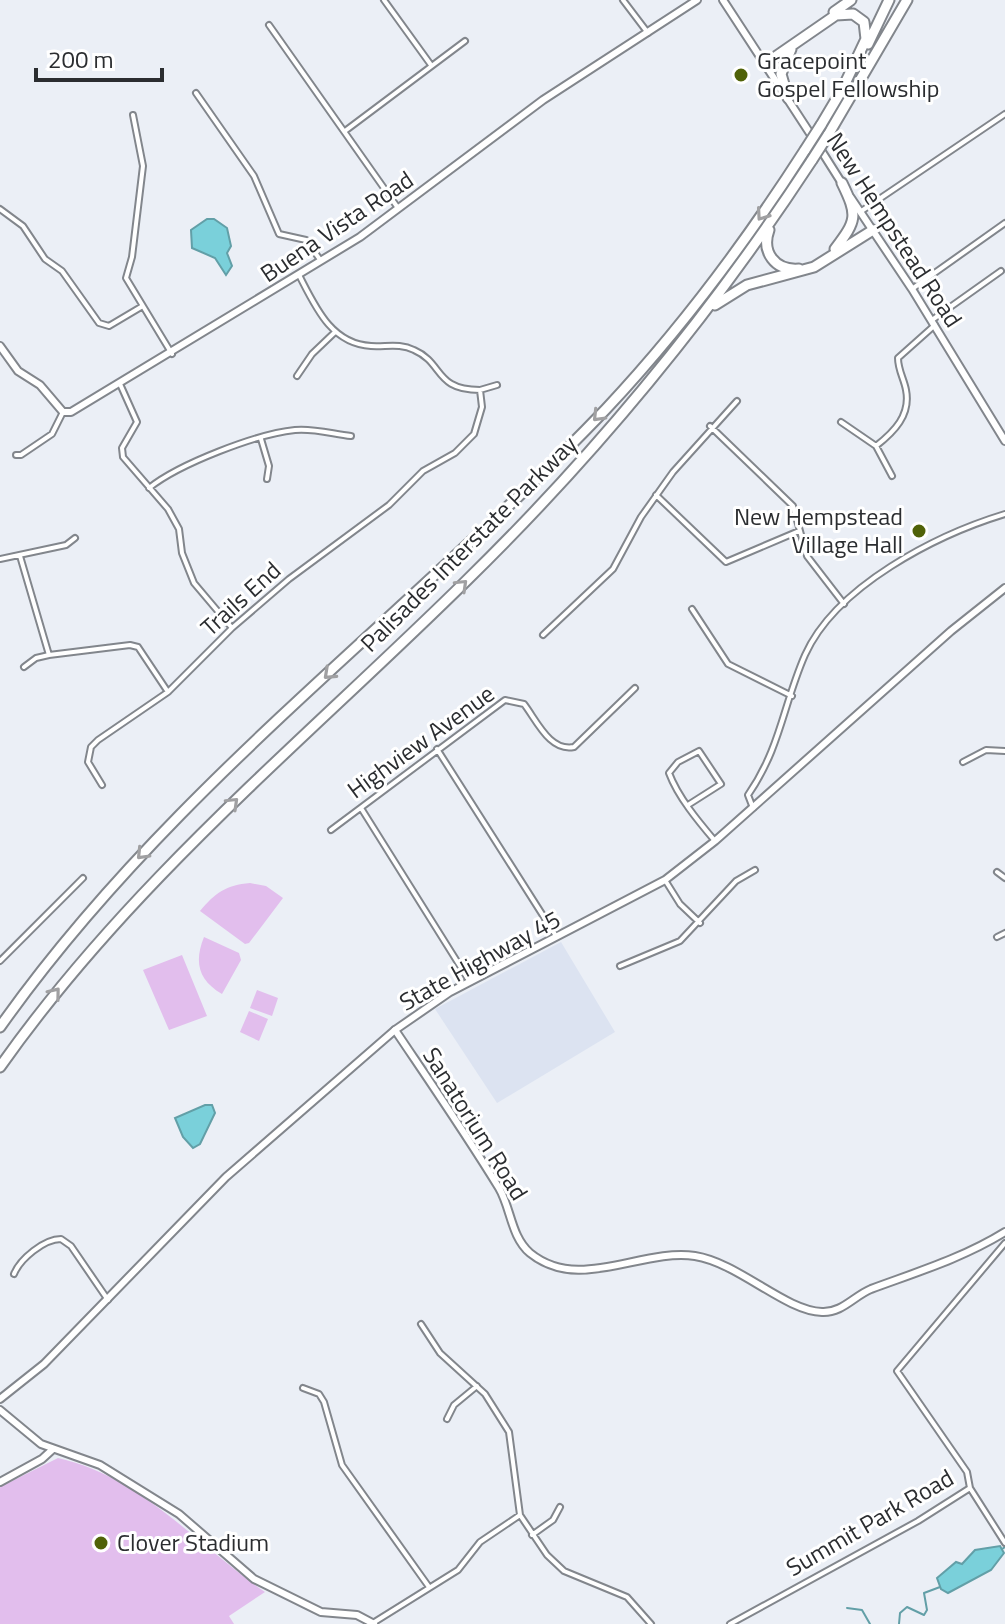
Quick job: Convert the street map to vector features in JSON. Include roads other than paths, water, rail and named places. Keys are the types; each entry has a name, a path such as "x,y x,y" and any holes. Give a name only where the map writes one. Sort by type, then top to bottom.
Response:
{"highway":[{"path":"764,62 851,0"},
{"name":"Palisades Interstate Parkway","path":"0,1027 79,924 153,843 618,396 713,282 805,150 841,92 889,0"},
{"name":"Palisades Interstate Parkway","path":"0,1067 79,964 152,882 509,538 605,434 676,349 805,171 907,0"},
{"path":"764,62 842,13 853,14 862,20 866,39 841,92"},
{"path":"788,98 781,71 796,43"},
{"path":"805,171 769,230 768,252 777,264 794,269 813,263 872,229"},
{"path":"835,249 849,233 854,219 853,207 842,183"},
{"path":"676,349 731,292 751,283 811,269 872,229"}],"street":[{"path":"384,0 431,65"},
{"path":"623,0 648,33"},
{"name":"Buena Vista Road","path":"63,412 71,412 172,354 321,261 399,210 543,100 697,0"},
{"name":"New Hempstead Road","path":"723,0 912,289 1005,441"},
{"path":"269,25 399,210"},
{"path":"345,131 465,41"},
{"path":"196,93 254,176 279,234 306,240 321,261"},
{"path":"860,212 1005,114"},
{"path":"133,115 143,166 132,257 126,278 172,354"},
{"path":"1,213 23,226 45,259 62,271 99,323 109,326 142,307"},
{"path":"912,289 1005,223"},
{"path":"876,446 890,435 904,413 906,387 898,358 933,322 1001,271"},
{"path":"299,275 334,332 358,344 401,346 418,351 450,385 480,390 497,385"},
{"path":"297,376 312,354 334,332"},
{"path":"0,346 18,371 40,385 63,412 52,434 21,455 16,455"},
{"path":"120,384 132,403 137,422 122,448 123,457 179,529 182,553 194,583 232,628"},
{"name":"Trails End","path":"102,785 88,762 91,747 168,692 232,628 289,579 389,505 423,471 450,456 474,434 482,407 480,390"},
{"path":"543,635 613,569 656,495 710,426 737,401"},
{"path":"841,422 876,446 892,476"},
{"path":"710,426 793,506 807,556 844,604"},
{"path":"149,488 179,466 261,439 301,430 351,436"},
{"path":"261,439 269,466 267,479"},
{"path":"656,495 726,562 799,531"},
{"path":"753,808 748,795 773,756 813,639 844,604 894,565 968,528 1005,514"},
{"path":"0,559 66,545 75,538"},
{"path":"20,556 49,655"},
{"name":"State Highway 45","path":"0,1399 44,1364 226,1177 395,1030 470,982 665,880 715,841 951,631 1005,588"},
{"path":"692,609 728,664 792,696"},
{"path":"24,667 36,658 49,655 130,645 138,647 168,692"},
{"name":"Highview Avenue","path":"331,830 498,704 512,699 524,704 553,743 559,747 574,747 635,688"},
{"path":"437,749 557,938"},
{"path":"963,762 986,750 1005,751"},
{"path":"688,805 721,784 699,751 678,762 669,773 688,805 715,841"},
{"path":"360,807 470,982"},
{"path":"620,966 680,941 736,881 755,870"},
{"path":"997,872 1005,878"},
{"path":"0,961 83,878"},
{"path":"665,880 680,904 700,923"},
{"path":"997,937 1005,933"},
{"name":"Sanatorium Road","path":"395,1030 498,1186 524,1247 550,1263 592,1270 666,1255 696,1256 740,1272 804,1308 823,1312 847,1305 872,1289 923,1273 1005,1232"},
{"path":"14,1274 21,1262 48,1241 61,1239 71,1246 108,1300"},
{"name":"Summit Park Road","path":"730,1624 918,1521 970,1488 967,1472 897,1371 1005,1243"},
{"path":"421,1324 440,1353 477,1386 509,1432 520,1515 532,1535 564,1571 627,1597 651,1624"},
{"path":"447,1419 454,1405 477,1386"},
{"path":"303,1388 319,1394 342,1465 429,1587"},
{"path":"0,1410 37,1442 95,1463 179,1514 254,1579 321,1612 357,1615 374,1624 458,1570 480,1542 520,1515"},
{"path":"0,1482 42,1459 53,1449"},
{"path":"970,1488 1005,1543"},
{"path":"532,1535 553,1520 560,1507"}],"water":[{"path":"207,219 214,219 227,228 231,246 227,253 232,266 226,275 215,258 192,248 191,230"},
{"path":"212,1105 215,1113 200,1144 193,1148 183,1137 175,1118"},
{"path":"1000,1546 1004,1553 991,1570 948,1593 941,1589 937,1578 956,1562 962,1564 975,1550"}],"waterway":[{"path":"899,1624 900,1613 907,1607 924,1615 927,1610 924,1593 940,1587"},
{"path":"847,1608 862,1610 870,1624"}],"place":[{"name":"Gracepoint Gospel Fellowship","path":"741,75"},
{"name":"New Hempstead Village Hall","path":"919,531"},
{"name":"Clover Stadium","path":"101,1543"}]}
